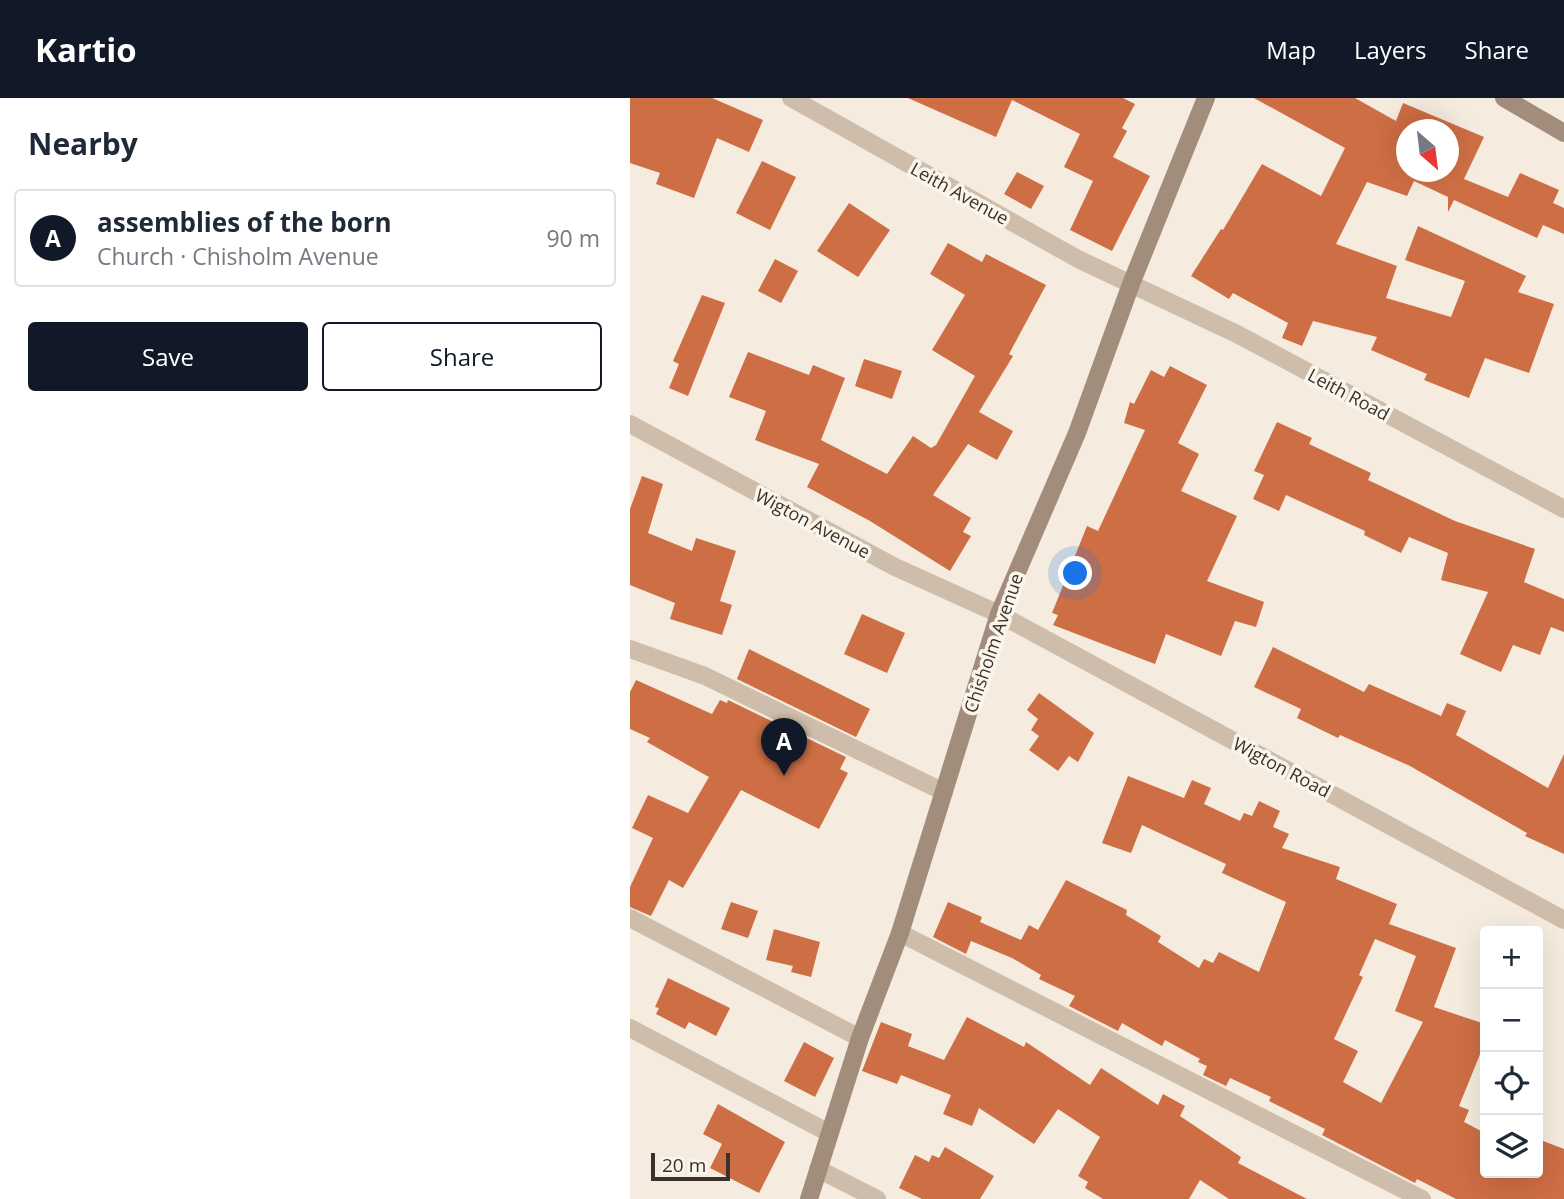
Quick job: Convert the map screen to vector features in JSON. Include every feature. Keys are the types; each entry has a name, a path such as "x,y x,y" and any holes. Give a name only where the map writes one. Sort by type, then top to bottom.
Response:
{"street":[{"name":"Leith Avenue","path":"791,98 1078,260 1131,284"},
{"name":"Chisholm Avenue","path":"809,1199 860,1038 900,933 999,614 1077,433 1131,284 1206,98"},
{"path":"1504,98 1524,103 1564,133"},
{"name":"Leith Road","path":"1131,284 1237,334 1564,509"},
{"name":"Wigton Avenue","path":"630,424 895,567 999,614"},
{"name":"Wigton Road","path":"999,614 1564,920"},
{"path":"630,649 705,676 944,792"},
{"path":"630,918 860,1038"},
{"path":"900,933 1422,1199"},
{"path":"630,1028 829,1133"},
{"path":"818,1169 877,1199"}],"building":[{"path":"630,98 712,98 763,120 749,152 717,138 694,198 656,184 660,173 630,163"},
{"path":"908,98 1123,98 1135,104 1122,128 1127,131 1113,157 1150,176 1112,251 1070,230 1093,181 1064,167 1080,134 1012,100 996,137"},
{"path":"1254,98 1355,98 1396,121 1396,182 1414,182 1407,196 1367,182 1336,244 1397,266 1386,298 1451,317 1465,281 1405,260 1418,226 1526,276 1518,292 1554,304 1529,373 1485,358 1469,398 1424,380 1427,374 1371,350 1377,337 1313,321 1302,346 1282,338 1288,323 1233,293 1229,299 1191,276 1221,229 1223,230 1262,164 1321,196 1345,148"},
{"path":"1403,103 1441,119 1397,119"},
{"path":"1459,127 1484,137 1464,179 1508,197 1520,173 1559,190 1553,203 1564,208 1564,234 1543,225 1537,238 1454,200 1448,212 1448,197 1416,182 1459,182"},
{"path":"762,161 796,177 770,230 736,213"},
{"path":"1017,172 1044,186 1031,209 1004,194"},
{"path":"849,203 890,230 858,277 817,251"},
{"path":"948,243 982,262 986,254 1046,285 1009,354 1013,356 979,412 1013,431 997,460 968,444 933,495 971,518 963,532 971,536 950,571 870,521 807,487 819,464 755,440 766,411 729,397 748,352 809,375 813,365 845,378 821,440 887,474 913,436 931,448 936,445 975,376 932,350 965,295 930,274"},
{"path":"775,259 798,271 781,303 758,291"},
{"path":"702,295 725,303 688,396 669,388 679,364 673,361"},
{"path":"864,359 902,371 892,399 855,386"},
{"path":"1170,366 1207,385 1178,443 1199,454 1181,491 1237,516 1207,581 1264,602 1256,627 1235,621 1221,656 1166,634 1155,664 1053,625 1058,615 1052,613 1087,526 1098,531 1145,430 1124,423 1130,402 1134,404 1151,370 1164,377"},
{"path":"1277,422 1312,438 1309,444 1371,473 1368,480 1455,521 1535,549 1524,582 1564,599 1564,632 1551,627 1540,655 1513,645 1501,672 1460,654 1488,592 1441,580 1448,553 1409,537 1401,553 1364,535 1365,531 1286,495 1279,511 1253,499 1264,475 1254,471"},
{"path":"642,476 663,484 648,533 692,551 696,538 736,551 720,601 732,605 722,635 670,619 675,603 630,585 630,509"},
{"path":"862,614 905,633 887,673 844,654"},
{"path":"1273,647 1364,692 1369,684 1441,716 1447,703 1466,711 1456,735 1548,788 1564,754 1564,854 1525,836 1527,833 1410,766 1340,735 1338,738 1297,718 1301,709 1254,687"},
{"path":"749,649 870,709 856,737 737,679"},
{"path":"636,680 712,714 720,700 727,703 728,700 846,757 840,769 848,773 819,829 741,790 683,888 669,880 651,916 630,907 630,887 653,838 632,828 648,795 688,813 709,777 647,742 650,738 630,729 630,692"},
{"path":"1039,693 1094,733 1078,762 1069,756 1058,771 1029,750 1039,736 1031,730 1038,719 1027,710"},
{"path":"1128,776 1184,798 1192,780 1211,788 1204,804 1240,821 1244,813 1252,816 1259,801 1280,811 1273,827 1289,834 1282,848 1340,867 1336,879 1397,904 1389,924 1456,948 1434,1007 1480,1022 1480,1054 1459,1106 1469,1110 1464,1122 1480,1130 1480,1178 1543,1178 1543,1141 1564,1149 1564,1199 1456,1199 1417,1179 1415,1183 1322,1135 1325,1129 1269,1101 1271,1097 1230,1078 1226,1086 1203,1075 1207,1066 1198,1062 1200,1059 1165,1040 1162,1046 1122,1023 1118,1031 1069,1006 1075,996 1039,979 1041,975 1012,958 971,941 966,954 933,937 948,902 982,917 980,922 1021,940 1029,925 1038,930 1066,880 1127,910 1126,915 1161,936 1158,942 1199,968 1204,959 1213,963 1219,952 1259,972 1286,902 1222,873 1226,864 1142,825 1131,853 1102,843","holes":["1375,939 1416,956 1395,1011 1423,1022 1381,1103 1343,1082 1358,1051 1334,1039 1363,977 1359,975"]},
{"path":"731,902 758,911 748,938 721,929"},
{"path":"774,929 820,942 811,977 791,972 793,966 766,960"},
{"path":"668,978 730,1008 716,1036 689,1022 685,1029 656,1014 659,1008 655,1007"},
{"path":"967,1017 1024,1047 1026,1042 1090,1085 1101,1068 1158,1105 1163,1094 1185,1106 1180,1116 1241,1157 1238,1163 1307,1199 1229,1199 1200,1180 1189,1199 1103,1199 1085,1188 1088,1182 1078,1176 1100,1137 1058,1109 1034,1144 979,1108 972,1126 943,1114 951,1095 901,1075 897,1084 862,1071 881,1022 912,1034 908,1046 944,1060"},
{"path":"804,1042 834,1058 815,1097 784,1081"},
{"path":"718,1104 785,1142 759,1193 710,1168 722,1144 703,1134"},
{"path":"945,1147 994,1176 980,1199 922,1199 899,1188 915,1155 929,1162 932,1155 939,1158"}],"place":[{"name":"assemblies of the born","path":"784,776"}]}
